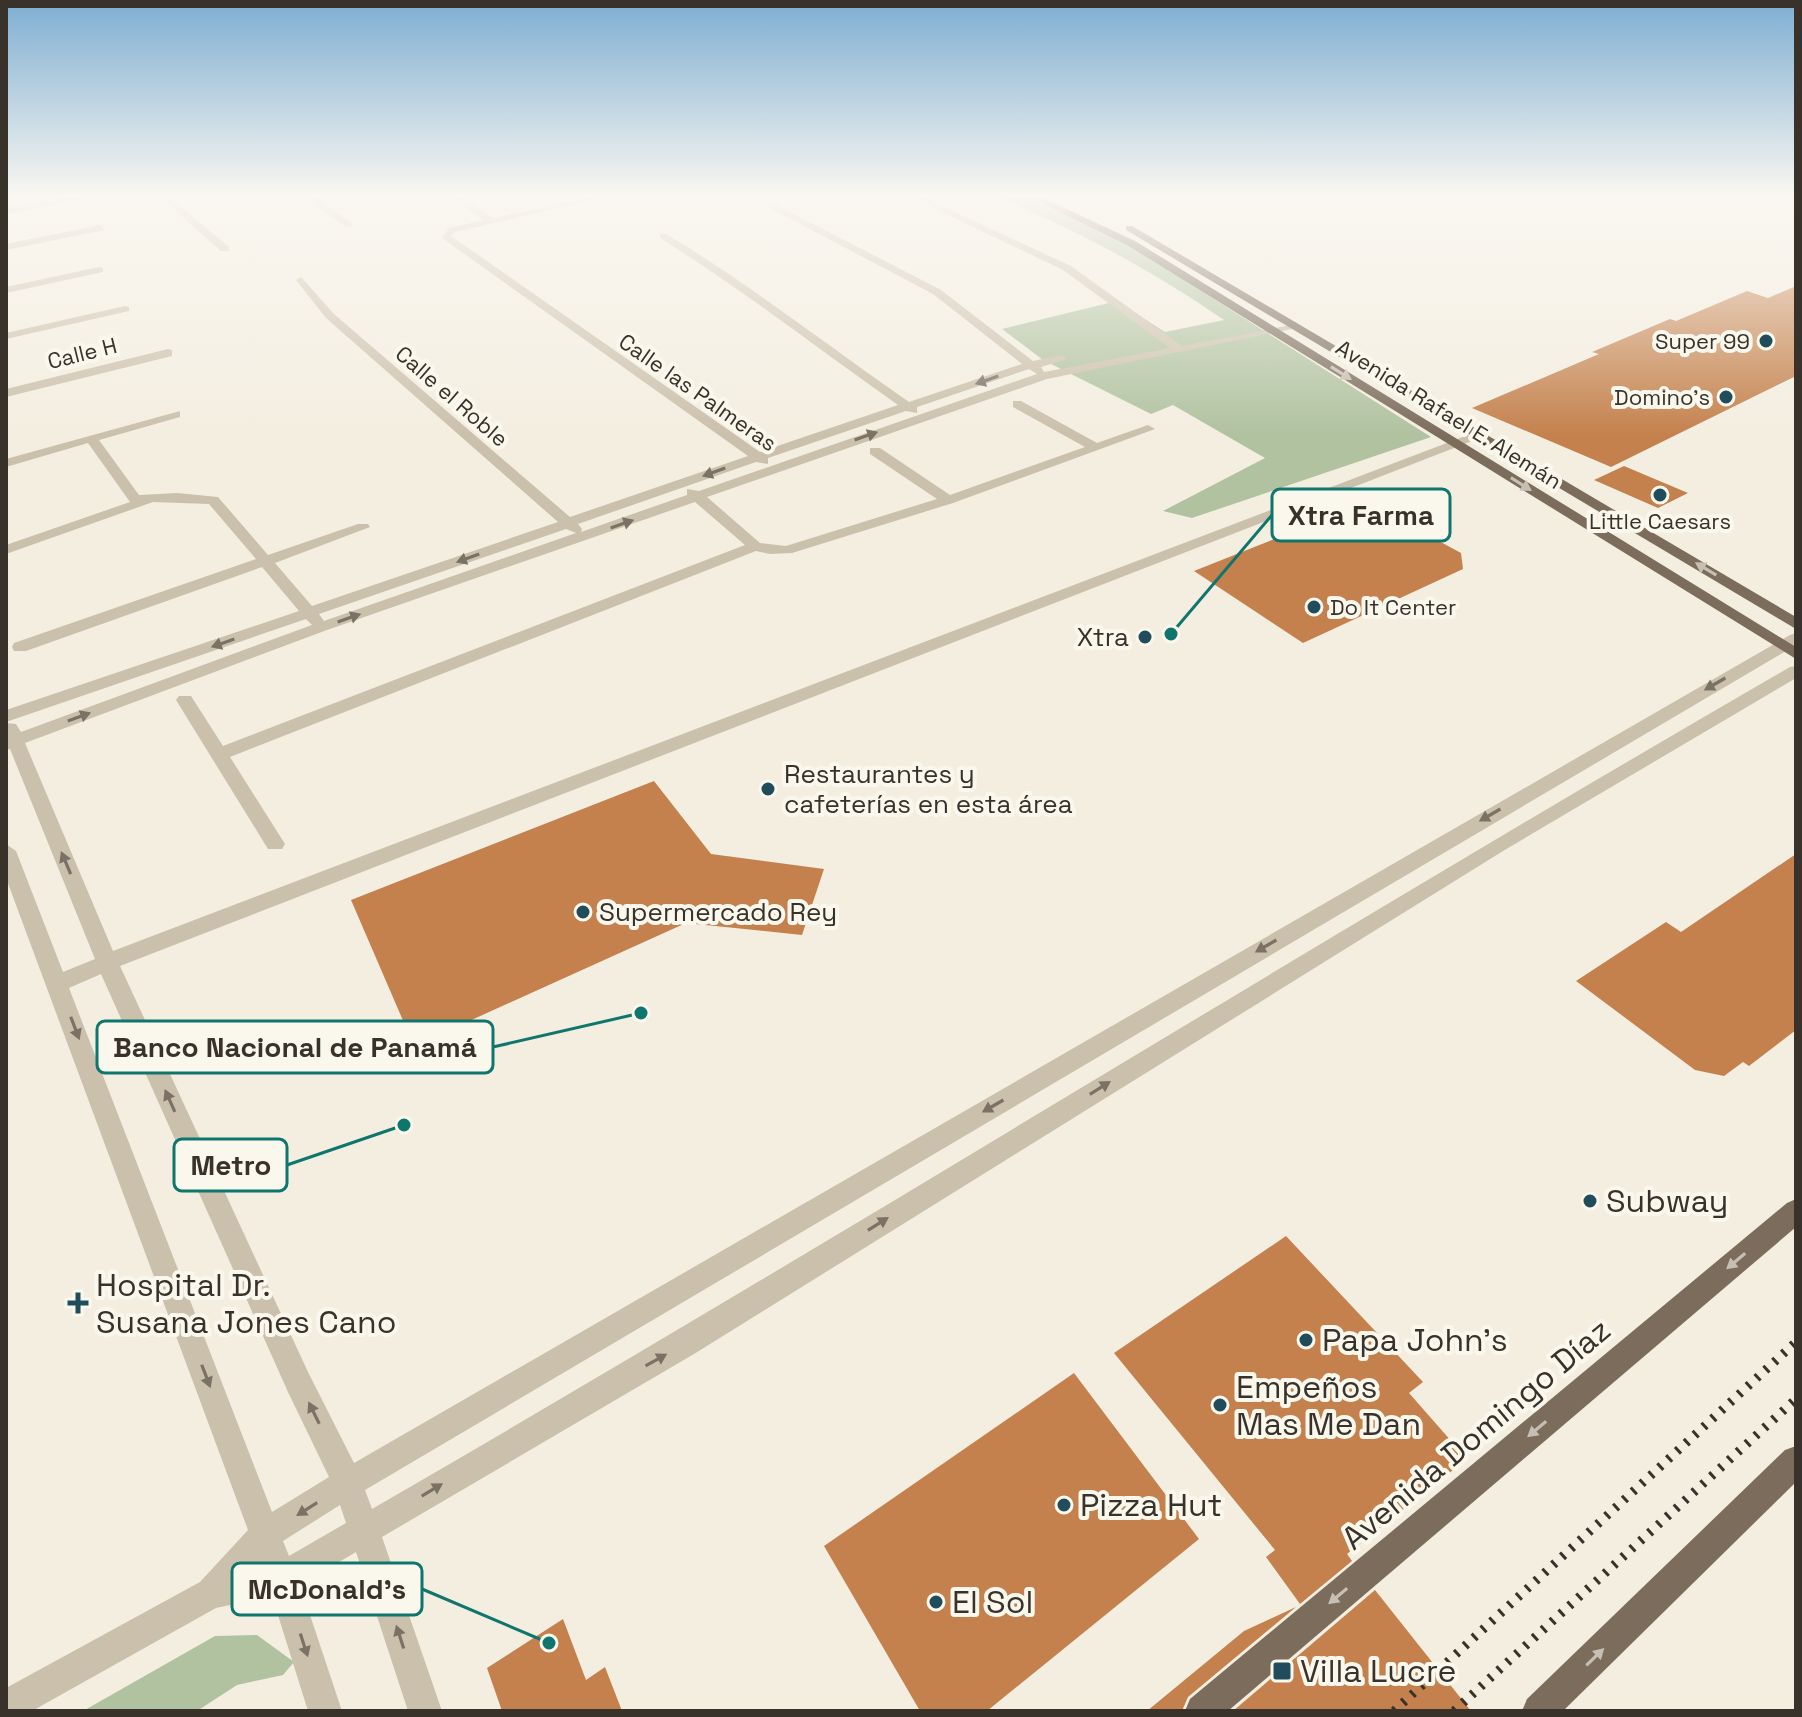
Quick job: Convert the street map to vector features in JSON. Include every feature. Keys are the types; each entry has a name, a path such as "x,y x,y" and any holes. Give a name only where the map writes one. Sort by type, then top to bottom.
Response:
{"main road":[{"path":"1184,276 1259,323"},
{"name":"Avenida Rafael E. Alemán","path":"1202,276 1454,443 1791,646"},
{"name":"Avenida Rafael E. Alemán","path":"1296,327 1796,624"},
{"path":"1748,594 1796,612"},
{"name":"Avenida Domingo Díaz","path":"1202,1711 1796,1211"},
{"path":"1539,1711 1796,1461"}],"street":[{"path":"6,290 71,276"},
{"name":"Calle las Palmeras","path":"502,276 773,468"},
{"path":"729,276 804,334 923,416"},
{"path":"907,276 937,292 1044,376"},
{"path":"1078,276 1181,350"},
{"name":"Calle el Roble","path":"301,280 330,316 584,537"},
{"path":"6,336 125,309"},
{"path":"8,730 310,614 757,457 1031,365 1259,323 1296,327"},
{"path":"8,730 321,627 1044,376 1181,350 1278,325"},
{"name":"Calle H","path":"6,393 168,353"},
{"path":"1017,404 1095,447"},
{"path":"6,463 175,414"},
{"path":"682,484 755,546 787,550 948,500 1148,429"},
{"path":"58,983 1478,436"},
{"path":"92,439 135,499 213,500 321,627"},
{"path":"875,451 948,500"},
{"path":"6,550 151,498"},
{"path":"20,647 363,527"},
{"path":"219,754 755,546"},
{"path":"211,1593 266,1534 348,1483 1791,646"},
{"path":"6,1707 211,1593 282,1578 365,1530 684,1344 1482,854 1796,671"},
{"path":"185,700 275,844"},
{"path":"8,730 107,962 298,1382 348,1483 425,1711"},
{"path":"6,851 266,1534 325,1711"}],"green space":[{"path":"1155,276 1178,276 1431,437 1192,518 1163,511 1265,458 1173,405 1151,414 1043,360 1002,329 1117,301 1165,332 1224,320"},
{"path":"257,1635 294,1662 283,1675 237,1685 197,1711 83,1711 215,1636"}],"building":[{"path":"1796,286 1796,376 1611,467 1472,408 1599,354 1592,352 1670,319 1676,321 1747,291 1768,298"},
{"path":"1624,466 1688,493 1658,508 1594,480"},
{"name":"Do It Center","path":"1367,502 1461,553 1463,569 1303,643 1194,571"},
{"name":"Supermercado Rey","path":"654,781 711,854 824,869 802,935 686,923 414,1046 351,900"},
{"path":"1796,854 1796,1030 1749,1066 1743,1062 1724,1076 1695,1070 1576,981 1666,922 1681,932"},
{"path":"1286,1236 1423,1382 1409,1393 1467,1459 1347,1554 1352,1561 1300,1604 1266,1557 1275,1550 1114,1353"},
{"path":"1074,1373 1199,1539 987,1711 920,1711 824,1546"},
{"path":"1375,1590 1471,1711 1233,1711"},
{"path":"1296,1607 1188,1697 1182,1711 1147,1711 1244,1631"},
{"path":"563,1619 586,1680 605,1667 622,1711 502,1711 487,1668"}],"railway":[{"path":"1394,1711 1796,1342"},
{"path":"1454,1711 1796,1399"}],"place":[{"name":"Super 99","path":"1766,341"},
{"name":"Domino's","path":"1726,397"},
{"name":"Little Caesars","path":"1660,495"},
{"name":"Do It Center","path":"1314,607"},
{"name":"Xtra Farma","path":"1171,634"},
{"name":"Xtra","path":"1145,637"},
{"name":"Restaurantes y cafeterías en esta área","path":"768,789"},
{"name":"Supermercado Rey","path":"583,912"},
{"name":"Banco Nacional de Panamá","path":"641,1013"},
{"name":"Metro","path":"404,1125"},
{"name":"Subway","path":"1590,1201"},
{"name":"Hospital Dr. Susana Jones Cano","path":"78,1303"},
{"name":"Papa John's","path":"1306,1340"},
{"name":"Empeños Mas Me Dan","path":"1220,1405"},
{"name":"Pizza Hut","path":"1064,1505"},
{"name":"El Sol","path":"936,1602"},
{"name":"McDonald's","path":"549,1643"},
{"name":"Villa Lucre","path":"1282,1671"}]}
